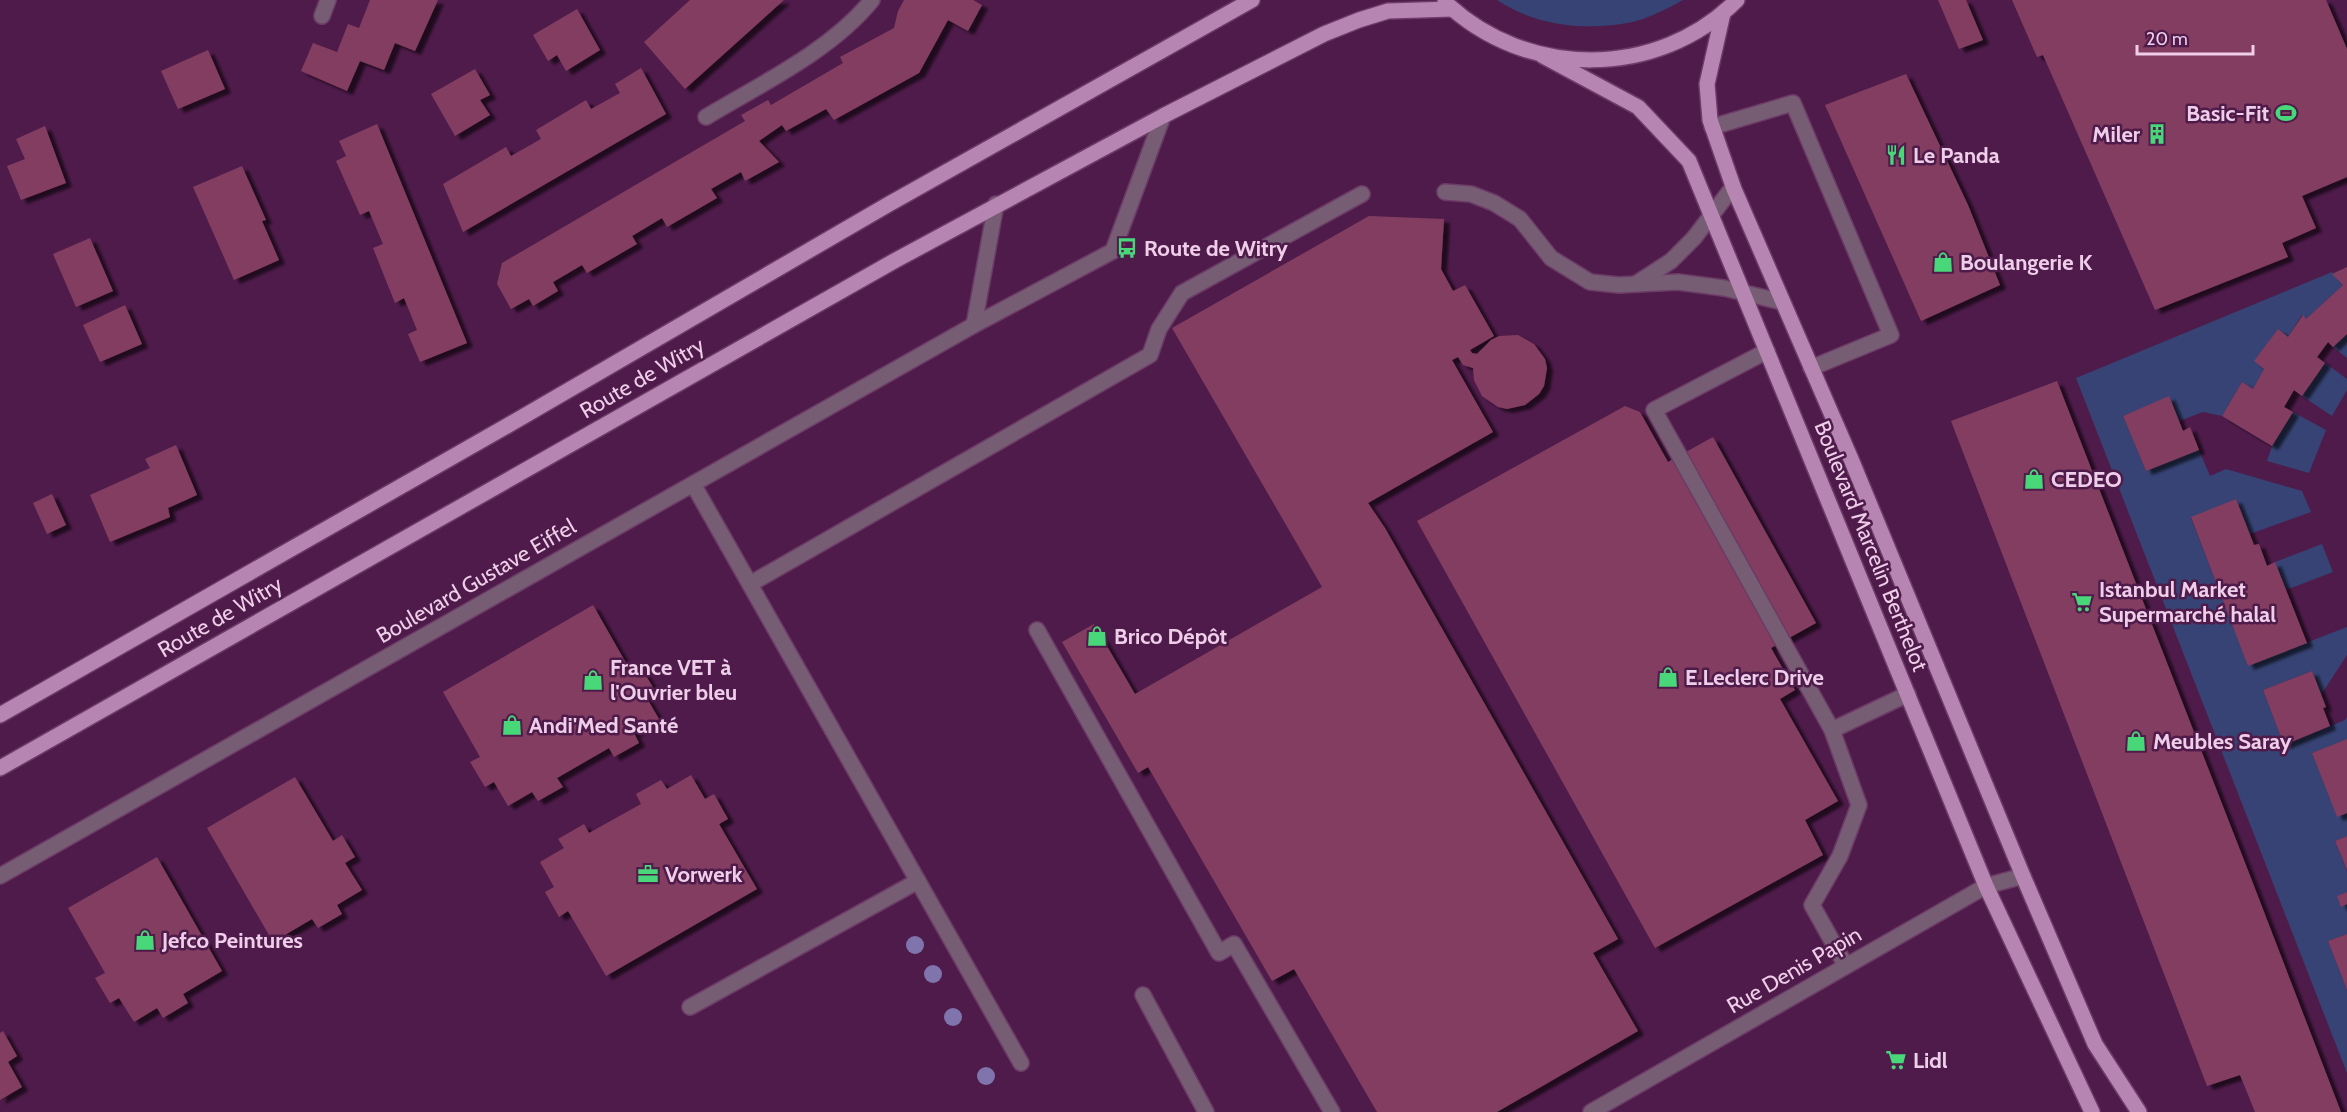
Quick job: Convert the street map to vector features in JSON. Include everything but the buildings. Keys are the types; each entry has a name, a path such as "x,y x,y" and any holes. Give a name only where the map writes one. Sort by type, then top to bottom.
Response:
{"main road":[{"name":"Route de Witry","path":"0,715 512,423 899,198 1252,0"},
{"path":"1447,5 1471,25 1496,39 1543,56 1593,61 1644,54 1692,34 1723,13 1737,0"},
{"name":"Route de Witry","path":"0,768 996,204 1324,34 1388,10 1447,5"},
{"name":"Boulevard Marcelin Berthelot","path":"1723,13 1707,84 1710,120 1734,188 1851,459 2095,1044 2139,1112"},
{"name":"Boulevard Marcelin Berthelot","path":"1543,56 1638,107 1689,160 1986,886 2092,1112"}],"street":[{"path":"322,16 328,0"},
{"path":"706,117 826,44 859,16 872,0"},
{"path":"1712,127 1793,103 1891,335 1811,368"},
{"name":"Boulevard Gustave Eiffel","path":"0,876 974,325 1113,251 1163,116"},
{"path":"1637,283 1671,261 1694,238 1734,188"},
{"path":"1445,192 1471,194 1494,203 1520,219 1551,258 1590,282 1619,285 1678,282 1724,288 1782,302"},
{"path":"750,584 1150,355 1159,329 1182,292 1362,194"},
{"path":"974,325 996,204"},
{"path":"1767,351 1654,410 1832,730 1859,805 1840,856 1812,905 1846,966"},
{"path":"693,484 1021,1063"},
{"path":"1037,630 1218,953 1234,944 1332,1112"},
{"path":"1832,730 1908,694"},
{"name":"Rue Denis Papin","path":"1591,1112 1986,886 2023,876"},
{"path":"690,1007 918,881"},
{"path":"1143,995 1206,1112"}],"shaded area":[{"path":"1497,0 1683,0 1641,20 1610,25 1576,26 1527,15"},
{"path":"2332,272 2343,285 2306,319 2302,315 2288,337 2278,329 2255,361 2264,369 2253,389 2242,382 2222,416 2203,412 2179,421 2169,397 2123,416 2146,471 2199,450 2210,476 2226,469 2302,491 2311,512 2250,534 2236,499 2191,518 2248,665 2347,627 2347,655 2321,695 2312,671 2263,690 2284,745 2345,720 2347,717 2347,739 2312,753 2337,816 2347,813 2347,836 2335,841 2347,871 2347,892 2338,896 2341,906 2347,904 2347,934 2328,941 2347,990 2347,1073 2076,378"},
{"path":"2347,334 2347,358 2333,347"},
{"path":"2325,363 2347,379 2347,390 2332,416 2302,396"},
{"path":"2293,412 2326,430 2309,473 2267,461 2272,446"},
{"path":"2322,544 2333,572 2286,590 2275,562"}],"place":[{"name":"Basic-Fit","path":"2286,113"},
{"name":"Miler","path":"2157,134"},
{"name":"Le Panda","path":"1896,155"},
{"name":"Route de Witry","path":"1127,248"},
{"name":"Boulangerie K","path":"1943,262"},
{"name":"CEDEO","path":"2034,479"},
{"name":"Istanbul Market Supermarché halal","path":"2082,602"},
{"name":"Brico Dépôt","path":"1097,636"},
{"name":"E.Leclerc Drive","path":"1668,677"},
{"name":"France VET à l'Ouvrier bleu","path":"593,680"},
{"name":"Andi'Med Santé","path":"512,725"},
{"name":"Meubles Saray","path":"2136,741"},
{"name":"Vorwerk","path":"648,874"},
{"name":"Jefco Peintures","path":"145,940"},
{"name":"Lidl","path":"1896,1060"}]}
